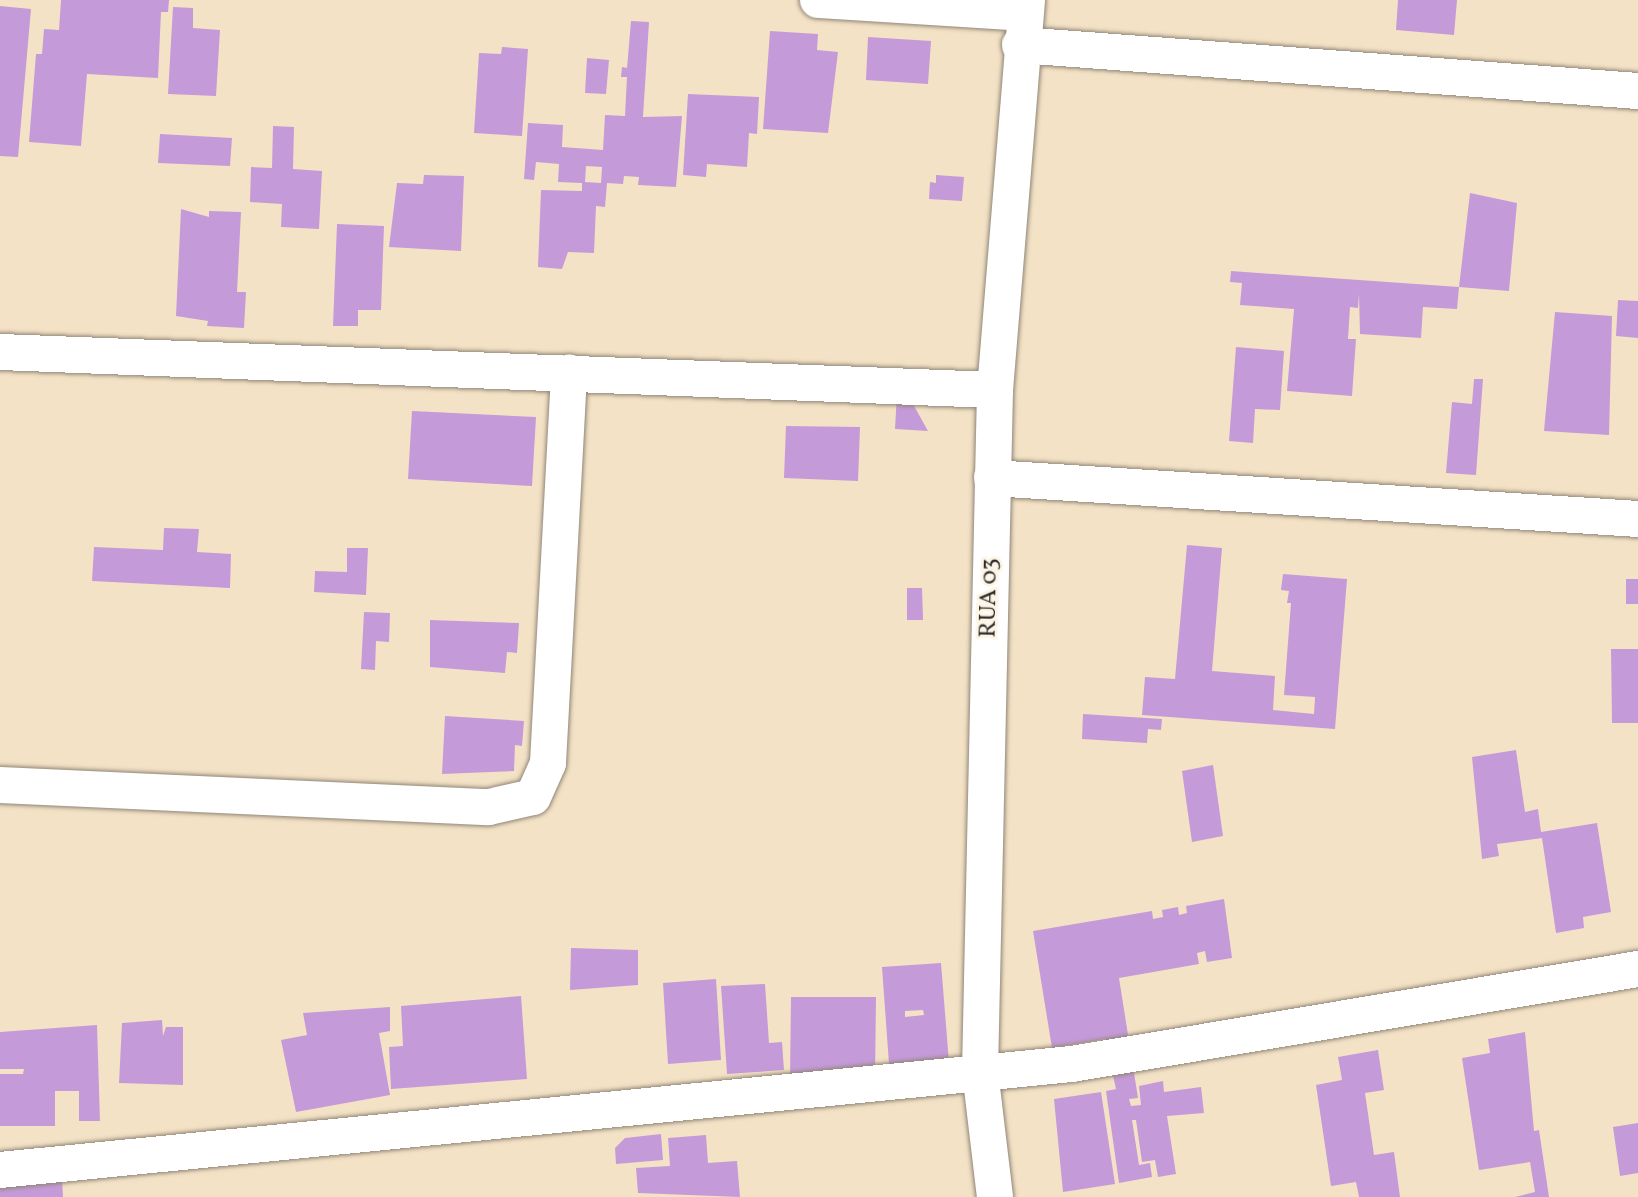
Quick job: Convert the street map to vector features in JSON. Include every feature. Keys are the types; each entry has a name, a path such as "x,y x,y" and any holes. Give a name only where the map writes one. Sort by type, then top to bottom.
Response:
{"street":[{"path":"818,0 1024,19 1638,91"},
{"name":"RUA 03","path":"995,1197 980,1072 992,478 995,390 1024,19"},
{"path":"0,352 995,390"},
{"path":"0,785 489,807 533,797 548,763 569,373"},
{"path":"992,478 1638,519"},
{"path":"0,1170 1072,1064 1638,969"}],"building":[{"path":"61,0 169,0 168,12 161,12 158,78 87,74 81,146 29,142 36,54 42,54 44,29 59,30"},
{"path":"1398,0 1457,0 1454,35 1396,30"},
{"path":"0,6 31,9 18,157 0,156"},
{"path":"173,7 193,8 193,28 220,30 216,96 168,94"},
{"path":"631,21 649,22 643,117 682,116 676,187 638,185 639,177 624,176 623,184 607,183 605,207 596,206 594,253 568,252 562,269 538,267 541,190 582,191 582,183 558,182 559,164 536,162 534,180 524,179 528,123 563,125 562,147 603,150 605,115 625,116 627,77 621,77 622,67 627,68","holes":["586,166 602,167 601,183 585,182"]},
{"path":"770,31 818,34 817,50 838,52 828,133 763,129"},
{"path":"868,37 931,41 928,84 866,80"},
{"path":"502,47 528,49 522,136 474,133 479,53 501,54"},
{"path":"587,58 609,60 606,94 585,93"},
{"path":"688,94 759,97 757,134 749,133 747,167 707,164 706,177 683,175"},
{"path":"273,126 294,127 293,169 322,171 319,229 281,227 282,204 250,202 251,167 272,168"},
{"path":"160,134 232,138 230,166 158,163"},
{"path":"424,175 464,176 461,251 389,247 397,183 423,184"},
{"path":"936,175 964,177 962,201 929,199 930,182 936,183"},
{"path":"1470,193 1517,203 1509,291 1459,287"},
{"path":"181,209 209,217 209,211 241,212 237,292 246,292 244,328 207,326 208,321 176,316"},
{"path":"337,224 384,226 381,310 358,310 358,326 333,326"},
{"path":"1231,271 1459,287 1457,309 1423,307 1421,338 1360,334 1359,294 1358,308 1350,307 1348,339 1356,339 1352,396 1287,391 1294,309 1240,305 1242,283 1230,282"},
{"path":"1618,300 1638,301 1638,338 1616,336"},
{"path":"1555,312 1612,316 1609,435 1544,431"},
{"path":"1236,347 1284,351 1280,410 1255,409 1253,443 1229,441"},
{"path":"898,375 913,404 928,431 895,429"},
{"path":"1474,379 1483,379 1476,475 1446,473 1452,402 1472,404"},
{"path":"412,411 536,417 532,486 408,479"},
{"path":"786,426 860,427 858,481 784,478"},
{"path":"164,528 199,529 197,552 231,554 230,588 92,581 94,547 163,550"},
{"path":"1187,545 1222,548 1212,671 1275,676 1273,710 1314,714 1315,697 1284,695 1291,603 1287,603 1289,591 1281,590 1283,574 1347,579 1335,729 1142,715 1145,677 1175,679"},
{"path":"347,548 368,548 366,595 314,592 315,571 347,572"},
{"path":"1626,579 1638,579 1638,604 1626,604"},
{"path":"907,588 922,588 923,620 907,620"},
{"path":"364,612 390,613 389,642 376,641 375,670 361,669"},
{"path":"430,620 519,623 517,653 507,652 505,673 430,667"},
{"path":"1611,649 1638,649 1638,723 1612,723"},
{"path":"1083,714 1162,719 1161,730 1148,729 1147,743 1082,739"},
{"path":"445,716 524,721 522,746 515,745 514,771 442,774"},
{"path":"1516,750 1525,812 1538,809 1541,832 1597,823 1611,912 1583,917 1584,928 1556,933 1542,838 1497,844 1499,856 1482,859 1472,757"},
{"path":"1213,765 1223,836 1192,842 1182,771"},
{"path":"1224,899 1232,958 1207,962 1205,951 1197,953 1199,964 1119,978 1138,1098 1129,1099 1131,1106 1141,1105 1139,1086 1163,1081 1164,1092 1201,1087 1204,1113 1167,1116 1176,1174 1158,1177 1155,1160 1142,1162 1136,1120 1132,1120 1139,1165 1150,1163 1152,1177 1119,1183 1106,1091 1127,1087 1116,1089 1105,1039 1052,1048 1033,931 1152,911 1153,919 1163,917 1162,910 1178,907 1179,915 1187,913 1186,906"},
{"path":"571,948 638,950 638,985 570,990"},
{"path":"941,963 950,1075 890,1078 882,967","holes":["923,1010 924,1015 905,1017 905,1011"]},
{"path":"716,979 721,1060 668,1064 663,983"},
{"path":"765,984 769,1043 782,1042 784,1070 727,1074 721,986"},
{"path":"521,996 527,1079 391,1089 389,1047 403,1046 401,1006"},
{"path":"791,997 876,997 875,1079 790,1078"},
{"path":"390,1007 390,1031 379,1033 390,1095 296,1112 281,1040 307,1035 303,1013"},
{"path":"162,1020 163,1036 166,1027 183,1027 183,1085 119,1083 122,1023"},
{"path":"97,1025 100,1121 79,1121 79,1091 55,1091 55,1126 0,1126 0,1074 23,1074 24,1069 0,1069 0,1032"},
{"path":"1525,1032 1534,1131 1539,1130 1549,1197 1515,1197 1535,1192 1530,1162 1479,1170 1462,1058 1490,1053 1488,1039"},
{"path":"1378,1050 1384,1090 1365,1093 1374,1155 1394,1152 1400,1197 1359,1197 1356,1182 1331,1186 1316,1085 1342,1080 1338,1057"},
{"path":"1101,1092 1115,1184 1063,1192 1054,1099"},
{"path":"1638,1123 1638,1173 1620,1176 1613,1127"},
{"path":"661,1134 663,1160 616,1164 615,1148 625,1138"},
{"path":"706,1135 708,1163 737,1161 740,1197 638,1193 636,1168 670,1166 668,1138"},
{"path":"62,1179 63,1197 0,1197 0,1183"}]}
